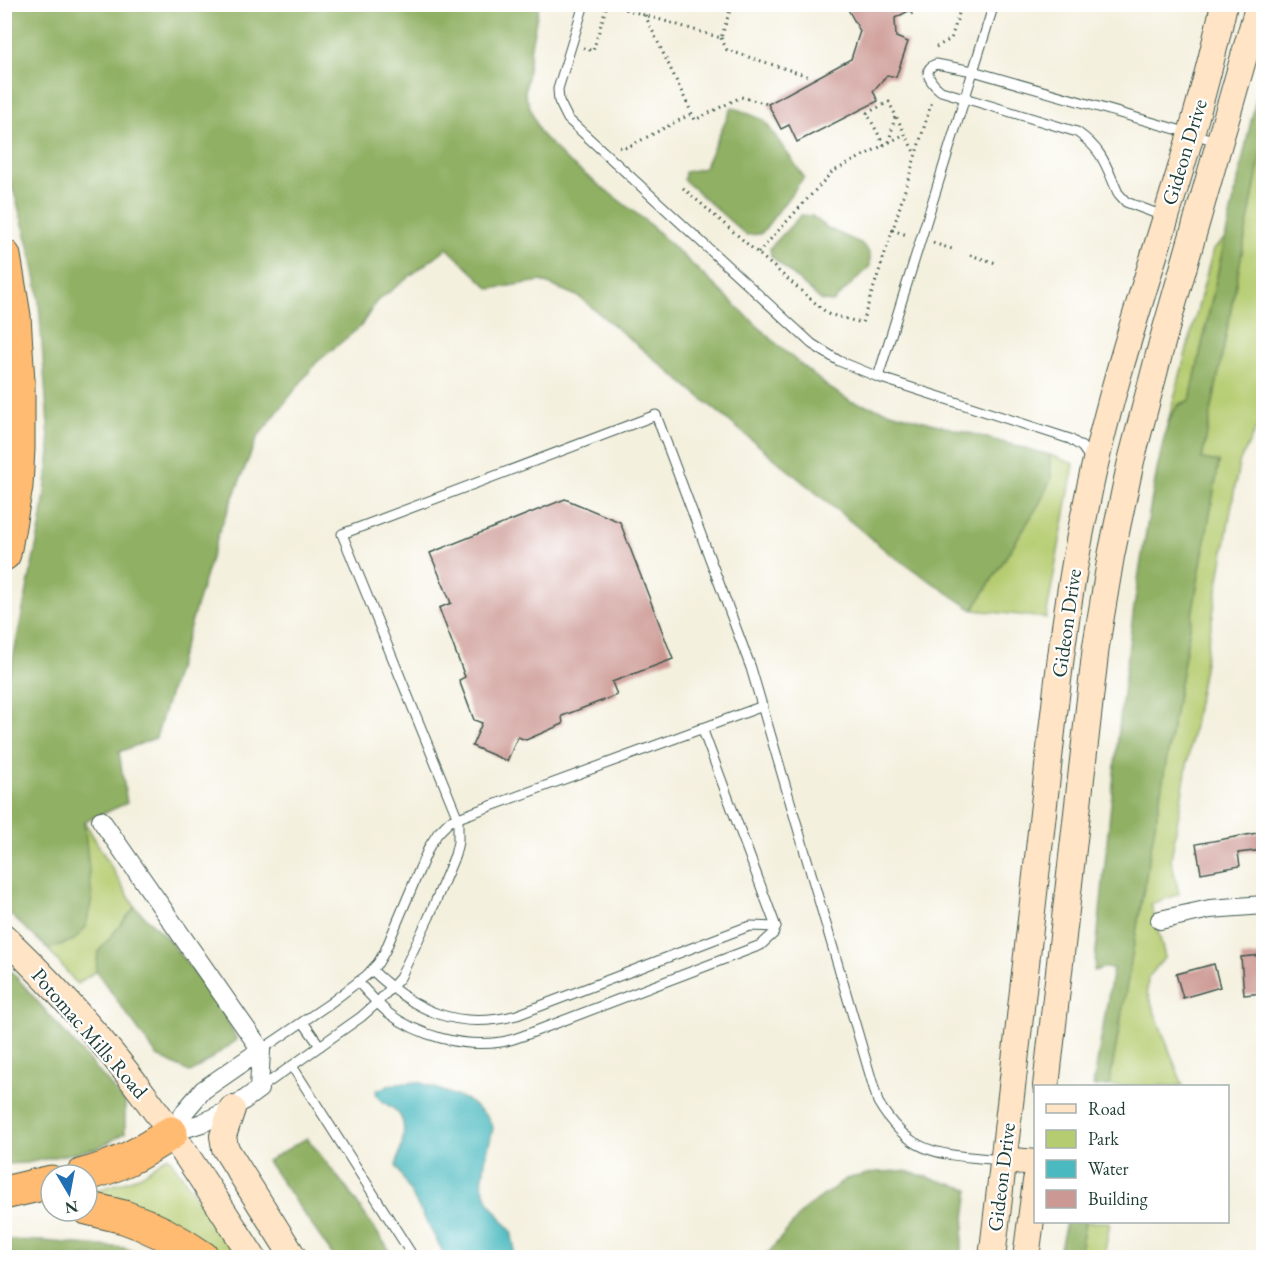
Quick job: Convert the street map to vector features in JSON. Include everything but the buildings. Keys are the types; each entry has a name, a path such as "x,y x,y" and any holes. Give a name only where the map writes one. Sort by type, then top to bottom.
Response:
{"highway":[{"path":"4,256 14,316 18,382 18,449 16,486 4,554"},
{"path":"99,1170 146,1151 171,1133"},
{"path":"4,1195 39,1185"},
{"path":"4,1195 39,1199"},
{"path":"99,1211 125,1218 154,1230 203,1257"}],"main road":[{"name":"Gideon Drive","path":"992,1257 1058,678 1086,504 1113,391 1192,134 1224,4"},
{"name":"Gideon Drive","path":"1046,1085 1096,646 1111,556 1131,461 1155,369 1259,4"},
{"name":"Potomac Mills Road","path":"4,937 60,994 106,1047 171,1133 253,1257"},
{"path":"232,1109 223,1136 225,1148 294,1257"},
{"name":"Potomac Mills Road","path":"171,1133 192,1152 222,1188 273,1257"},
{"path":"1004,1160 1034,1163"},
{"name":"Gideon Drive","path":"1026,1257 1034,1189"}],"street":[{"path":"101,820 261,1050 259,1089 232,1109 202,1123 171,1133"},
{"path":"1160,920 1210,909 1263,905"},
{"path":"171,1133 203,1090 261,1050"}],"lane":[{"path":"584,4 558,89 559,101 568,119 813,344 839,361 878,377 1070,439 1082,447 1095,465"},
{"path":"878,377 994,4"},
{"path":"1165,217 1126,202 1101,154 1077,132 941,91 935,87 928,76 931,65 942,64 973,71 1220,141"},
{"path":"259,1089 361,1017 400,978 450,870 458,842 458,819 342,534 656,415 751,668 878,1102 898,1130 931,1151 947,1155 1004,1160"},
{"path":"261,1050 358,982 378,963 429,847 450,821 763,706"},
{"path":"358,982 377,1003 398,1020 416,1029 468,1043 502,1042 761,945 773,934 776,927 702,728"},
{"path":"372,970 391,988 415,1004 462,1020 492,1021 517,1016 744,928 776,927"},
{"path":"303,1022 320,1046"},
{"path":"292,1066 414,1257"}],"path":[{"path":"581,48 593,51 608,4 722,38"},
{"path":"732,4 722,38 727,50 811,77"},
{"path":"911,14 929,4"},
{"path":"936,47 951,39 962,4"},
{"path":"645,15 695,120 741,97 768,104"},
{"path":"683,188 828,314 862,323 933,99"},
{"path":"884,145 867,113 889,102 916,155"},
{"path":"613,144 624,148 630,146 693,114"},
{"path":"889,142 895,114"},
{"path":"758,253 832,172 905,134"},
{"path":"892,230 908,235"},
{"path":"925,241 952,249"},
{"path":"970,255 996,263"}],"green space":[{"path":"5,5 539,5 525,94 540,133 565,159 646,221 781,348 828,387 850,401 1050,455 1051,479 1039,504 973,610 890,554 579,297 541,281 490,289 447,248 376,302 361,326 316,363 257,438 219,532 156,738 119,752 127,803 84,822 92,898 86,927 74,940 48,949 5,910 5,686 10,672 41,523 50,452 38,291 29,246 5,169"},
{"path":"1263,70 1263,144 1202,459 1219,462 1109,1085 1093,1085 1113,968 1094,971 1120,722 1141,560 1158,465 1167,429 1174,410 1190,400"},
{"path":"732,107 764,120 804,177 761,234 746,235 684,180 685,172 704,168"},
{"path":"1263,144 1264,324 1259,342 1264,341 1262,417 1239,463 1171,859 1179,894 1151,904 1165,957 1148,978 1147,992 1183,1085 1109,1085 1219,462 1202,459"},
{"path":"801,215 812,216 829,229 861,243 870,253 870,266 833,302 822,301 771,256 770,248"},
{"path":"1225,238 1190,400 1179,404 1171,415 1165,433 1213,250"},
{"path":"1050,455 1074,464 1046,618 973,610 1039,504 1051,479"},
{"path":"84,821 135,907 98,952 96,971 77,984 48,949 74,940 87,855"},
{"path":"135,907 167,938 219,1004 237,1040 191,1073 157,1056 96,971 98,952"},
{"path":"5,964 125,1102 125,1133 98,1148 27,1163 5,1164"},
{"path":"307,1138 348,1190 394,1257 334,1257 267,1161"},
{"path":"168,1156 239,1257 223,1257 200,1241 99,1198 99,1189 143,1174"},
{"path":"905,1171 969,1189 960,1257 761,1257 770,1251 805,1209 846,1179 876,1172"},
{"path":"1066,1223 1085,1223 1079,1257 1058,1257"},
{"path":"1085,1223 1110,1223 1104,1257 1079,1257"},
{"path":"5,1240 125,1248 150,1257 5,1257"}],"water":[{"path":"418,1082 467,1100 488,1117 493,1128 482,1184 488,1201 511,1231 514,1246 513,1257 446,1257 396,1166 404,1132 402,1118 396,1110 378,1097 377,1090 394,1084"}]}
